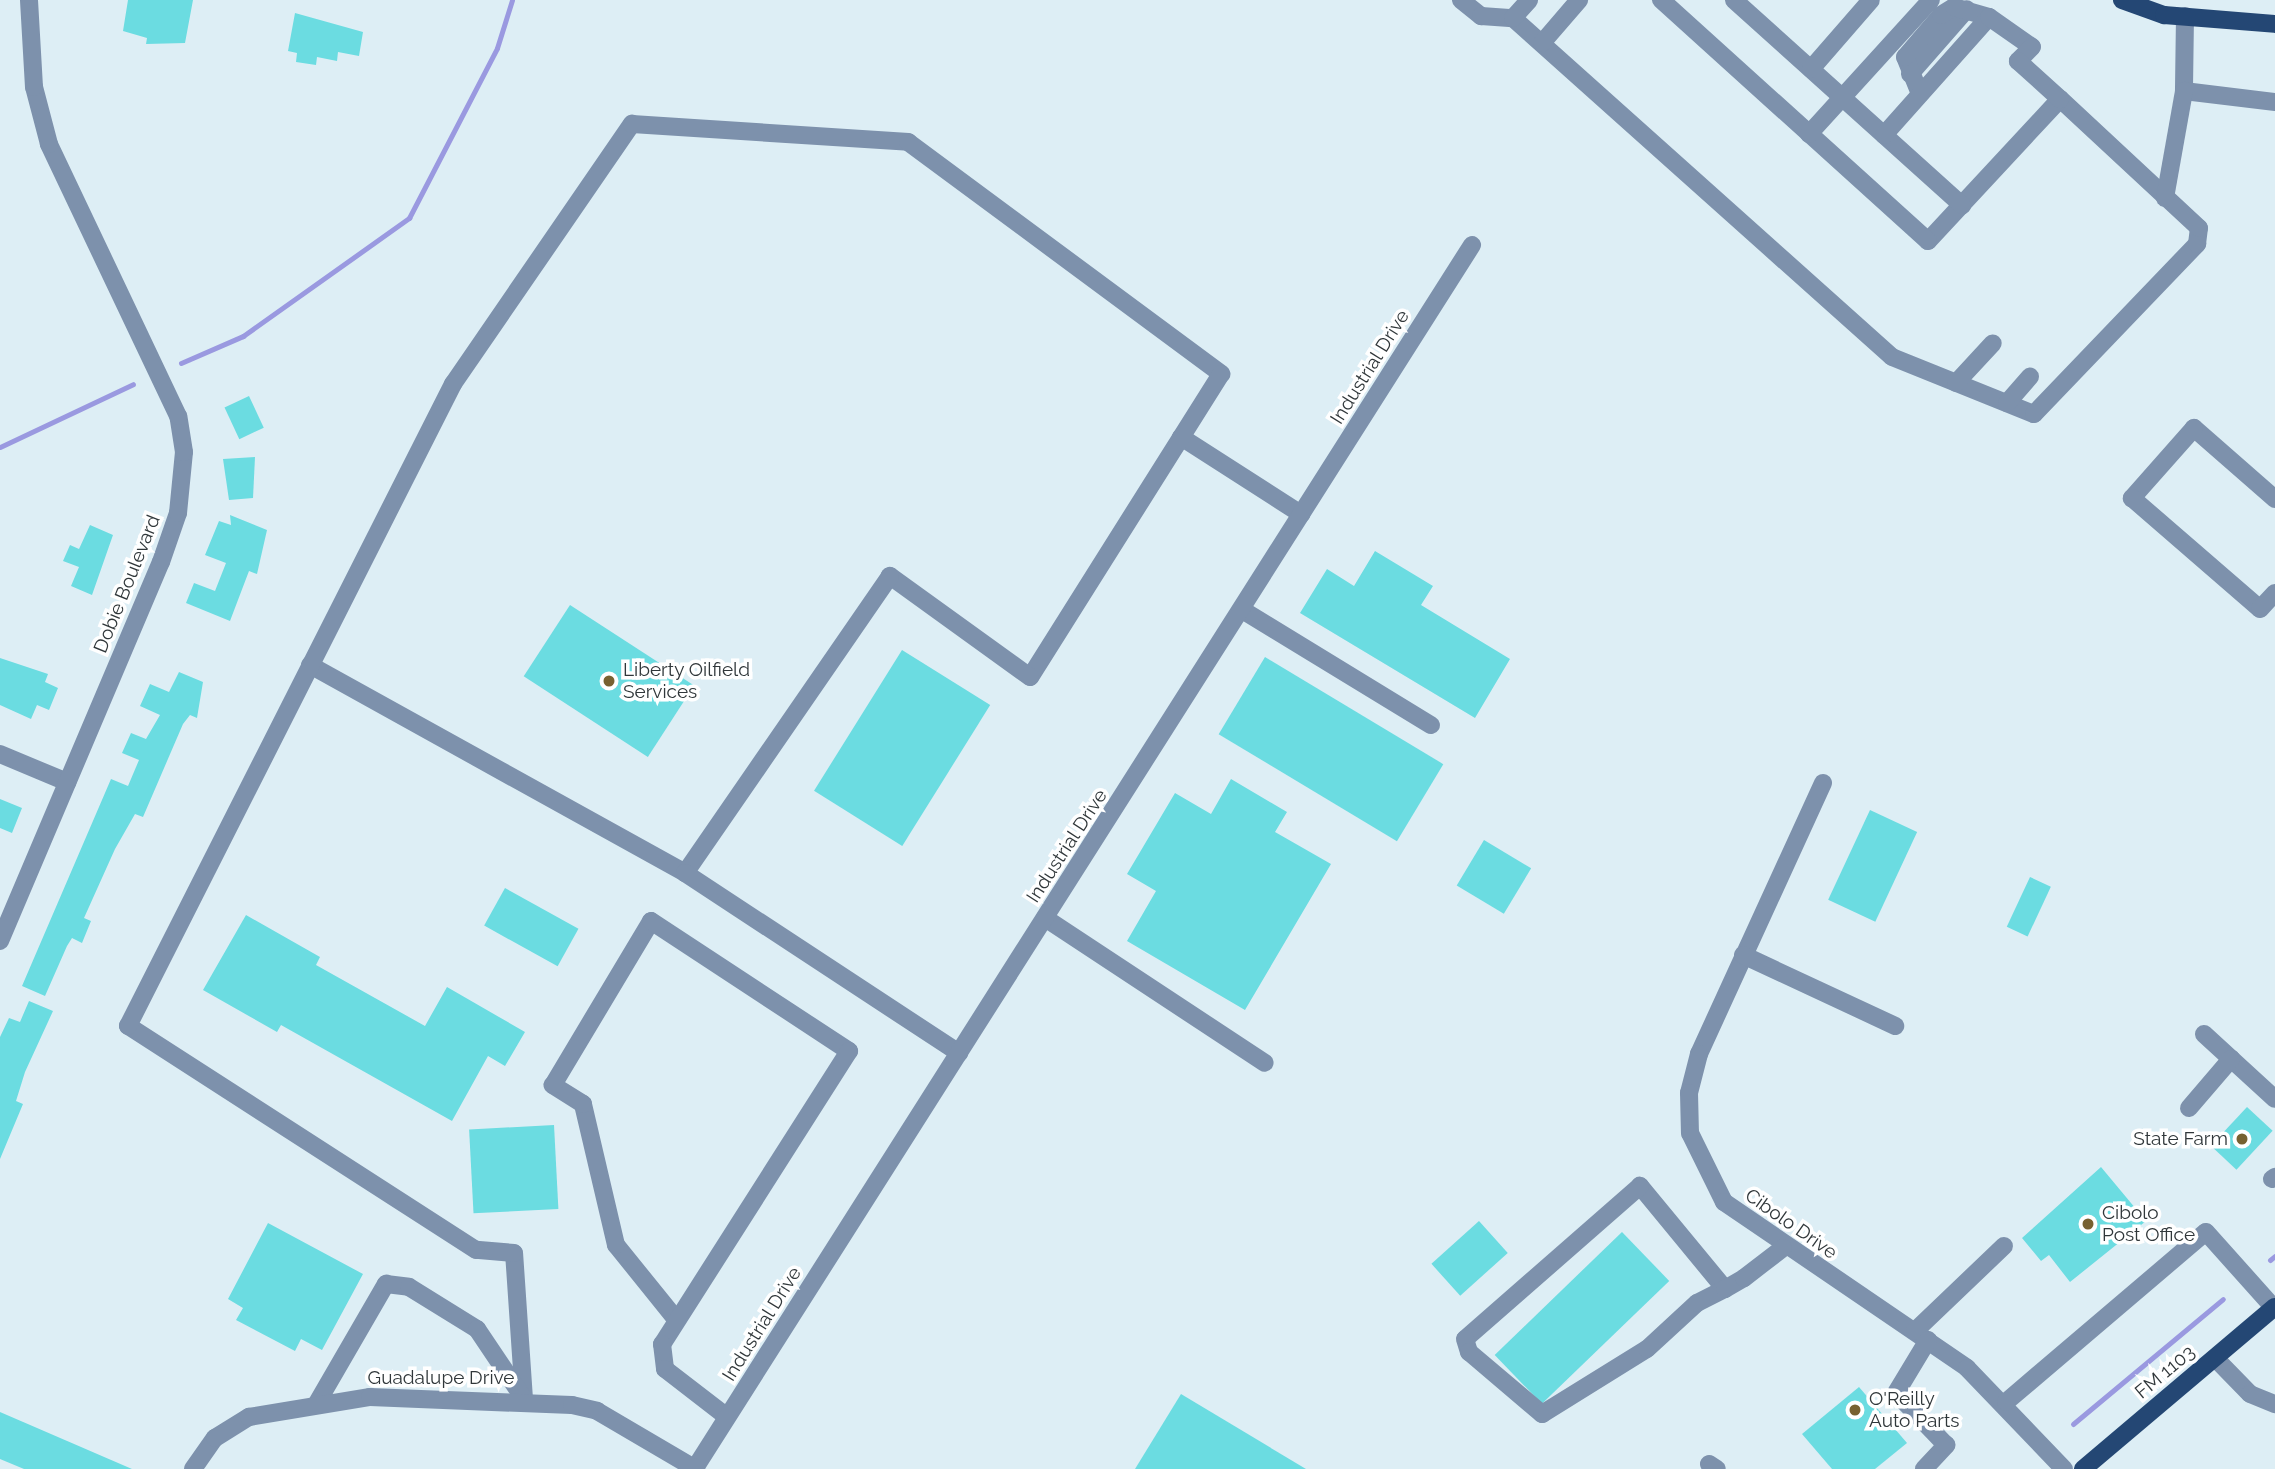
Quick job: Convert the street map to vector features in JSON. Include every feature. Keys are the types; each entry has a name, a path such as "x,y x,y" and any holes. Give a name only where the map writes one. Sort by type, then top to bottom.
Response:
{"main road":[{"path":"2122,0 2185,16 2275,24"},
{"name":"FM 1103","path":"2083,1469 2275,1308"}],"street":[{"name":"Dobie Boulevard","path":"0,941 161,562 178,513 184,452 178,415 49,144 34,87 29,0"},
{"path":"1461,0 1481,16 1513,18 1892,357 2034,414 2045,410 2197,244 2199,228 2018,61 2032,47 1989,17 1966,9 1941,15 1905,57 1920,94"},
{"path":"1513,18 1529,0"},
{"path":"1542,43 1579,0"},
{"path":"1661,0 1928,241 2060,99"},
{"path":"1811,69 1871,0"},
{"path":"1809,134 1931,0"},
{"path":"1747,4 1811,69 1962,205"},
{"path":"2165,198 2184,91 2185,16"},
{"path":"1884,135 1989,17"},
{"path":"2184,91 2275,102"},
{"path":"524,1399 514,1254 476,1250 128,1026 453,384 632,124 908,142 1221,374 1030,677 890,576 685,873"},
{"name":"Industrial Drive","path":"696,1469 1045,918 1244,611 1301,513 1472,245"},
{"path":"1956,383 1993,343"},
{"path":"2007,403 2030,377"},
{"path":"2275,499 2194,429 2133,498 2260,609 2275,593"},
{"path":"1181,437 1301,513"},
{"path":"1244,611 1431,725"},
{"path":"310,665 685,873 959,1053"},
{"path":"0,754 66,782"},
{"name":"Cibolo Drive","path":"1823,783 1699,1054 1689,1093 1690,1133 1724,1202 1783,1248 1921,1335 2006,1402 2064,1469"},
{"path":"1045,918 1265,1063"},
{"path":"675,1318 616,1245 583,1104 553,1085 651,921 849,1051 675,1318 662,1344 665,1369 727,1417"},
{"path":"1743,955 1895,1026"},
{"path":"2204,1034 2275,1099"},
{"path":"2189,1108 2231,1059"},
{"path":"1725,1289 1640,1186 1465,1339 1469,1352 1542,1414 1647,1349 1697,1303 1725,1289 1783,1248"},
{"path":"2006,1402 2206,1232 2275,1308"},
{"path":"1924,1469 1946,1445 1896,1392 1921,1335 2004,1246"},
{"path":"317,1404 386,1284 410,1287 477,1329 524,1399"},
{"path":"2215,1357 2250,1394 2275,1404"},
{"name":"Guadalupe Drive","path":"192,1469 230,1426 317,1404 524,1399 597,1411 696,1469"}],"building":[{"path":"128,0 193,0 185,43 146,44 147,38 123,31"},
{"path":"295,13 363,32 359,56 338,52 337,61 317,57 316,65 296,62 297,53 288,51"},
{"path":"249,396 264,428 239,439 225,407"},
{"path":"255,457 253,498 229,500 223,459"},
{"path":"230,515 267,530 257,574 249,571 230,621 186,603 194,583 215,591 226,563 205,555 219,521 231,525"},
{"path":"90,525 113,535 92,595 71,586 79,567 63,561 70,545 79,549"},
{"path":"1375,551 1433,586 1421,605 1510,659 1475,718 1300,613 1327,569 1354,586"},
{"name":"Liberty Oilfield Services","path":"570,605 694,686 648,757 524,676"},
{"path":"902,650 990,705 902,846 814,791"},
{"path":"1265,657 1443,764 1397,841 1219,734"},
{"path":"0,658 48,674 45,682 58,688 49,710 37,705 31,719 0,705"},
{"path":"179,672 203,682 197,718 190,715 183,724 143,817 135,814 115,849 84,918 91,921 82,943 72,938 45,996 22,986 111,779 128,786 139,760 122,753 131,733 146,739 160,715 140,706 150,684 169,692"},
{"path":"1231,779 1287,812 1275,832 1331,864 1245,1010 1127,941 1156,891 1127,874 1175,793 1211,814"},
{"path":"0,799 22,808 12,833 0,828"},
{"path":"1870,810 1917,832 1875,922 1828,900"},
{"path":"1484,840 1531,868 1504,914 1457,885"},
{"path":"2030,877 2051,887 2028,937 2007,927"},
{"path":"505,888 578,929 558,966 484,926"},
{"path":"246,915 320,957 316,965 425,1026 447,987 525,1032 505,1066 488,1056 452,1121 281,1025 277,1032 203,990"},
{"path":"29,1001 53,1011 25,1072 16,1101 23,1104 0,1159 0,1037 9,1018 20,1022"},
{"name":"State Farm","path":"2247,1107 2273,1131 2236,1170 2211,1146"},
{"path":"554,1125 558,1209 474,1213 469,1129"},
{"name":"Cibolo Post Office","path":"2101,1167 2146,1221 2070,1282 2049,1255 2041,1261 2022,1238"},
{"path":"1479,1221 1508,1253 1460,1296 1431,1264"},
{"path":"268,1223 363,1274 322,1350 301,1339 295,1351 236,1320 243,1308 228,1299"},
{"path":"1622,1232 1669,1281 1542,1404 1495,1355"},
{"name":"O'Reilly Auto Parts","path":"1859,1387 1907,1443 1875,1469 1832,1469 1802,1434"},
{"path":"1181,1394 1306,1469 1135,1469"},
{"path":"0,1412 132,1469 24,1469 0,1459"}],"waterway":[{"path":"181,363 243,336 409,218 497,48 512,0"},
{"path":"0,447 133,384"},
{"path":"2270,1260 2275,1256"},
{"path":"2073,1424 2223,1299"}],"place":[{"name":"Liberty Oilfield Services","path":"609,681"},
{"name":"State Farm","path":"2242,1139"},
{"name":"Cibolo Post Office","path":"2088,1224"},
{"name":"O'Reilly Auto Parts","path":"1855,1410"}]}
